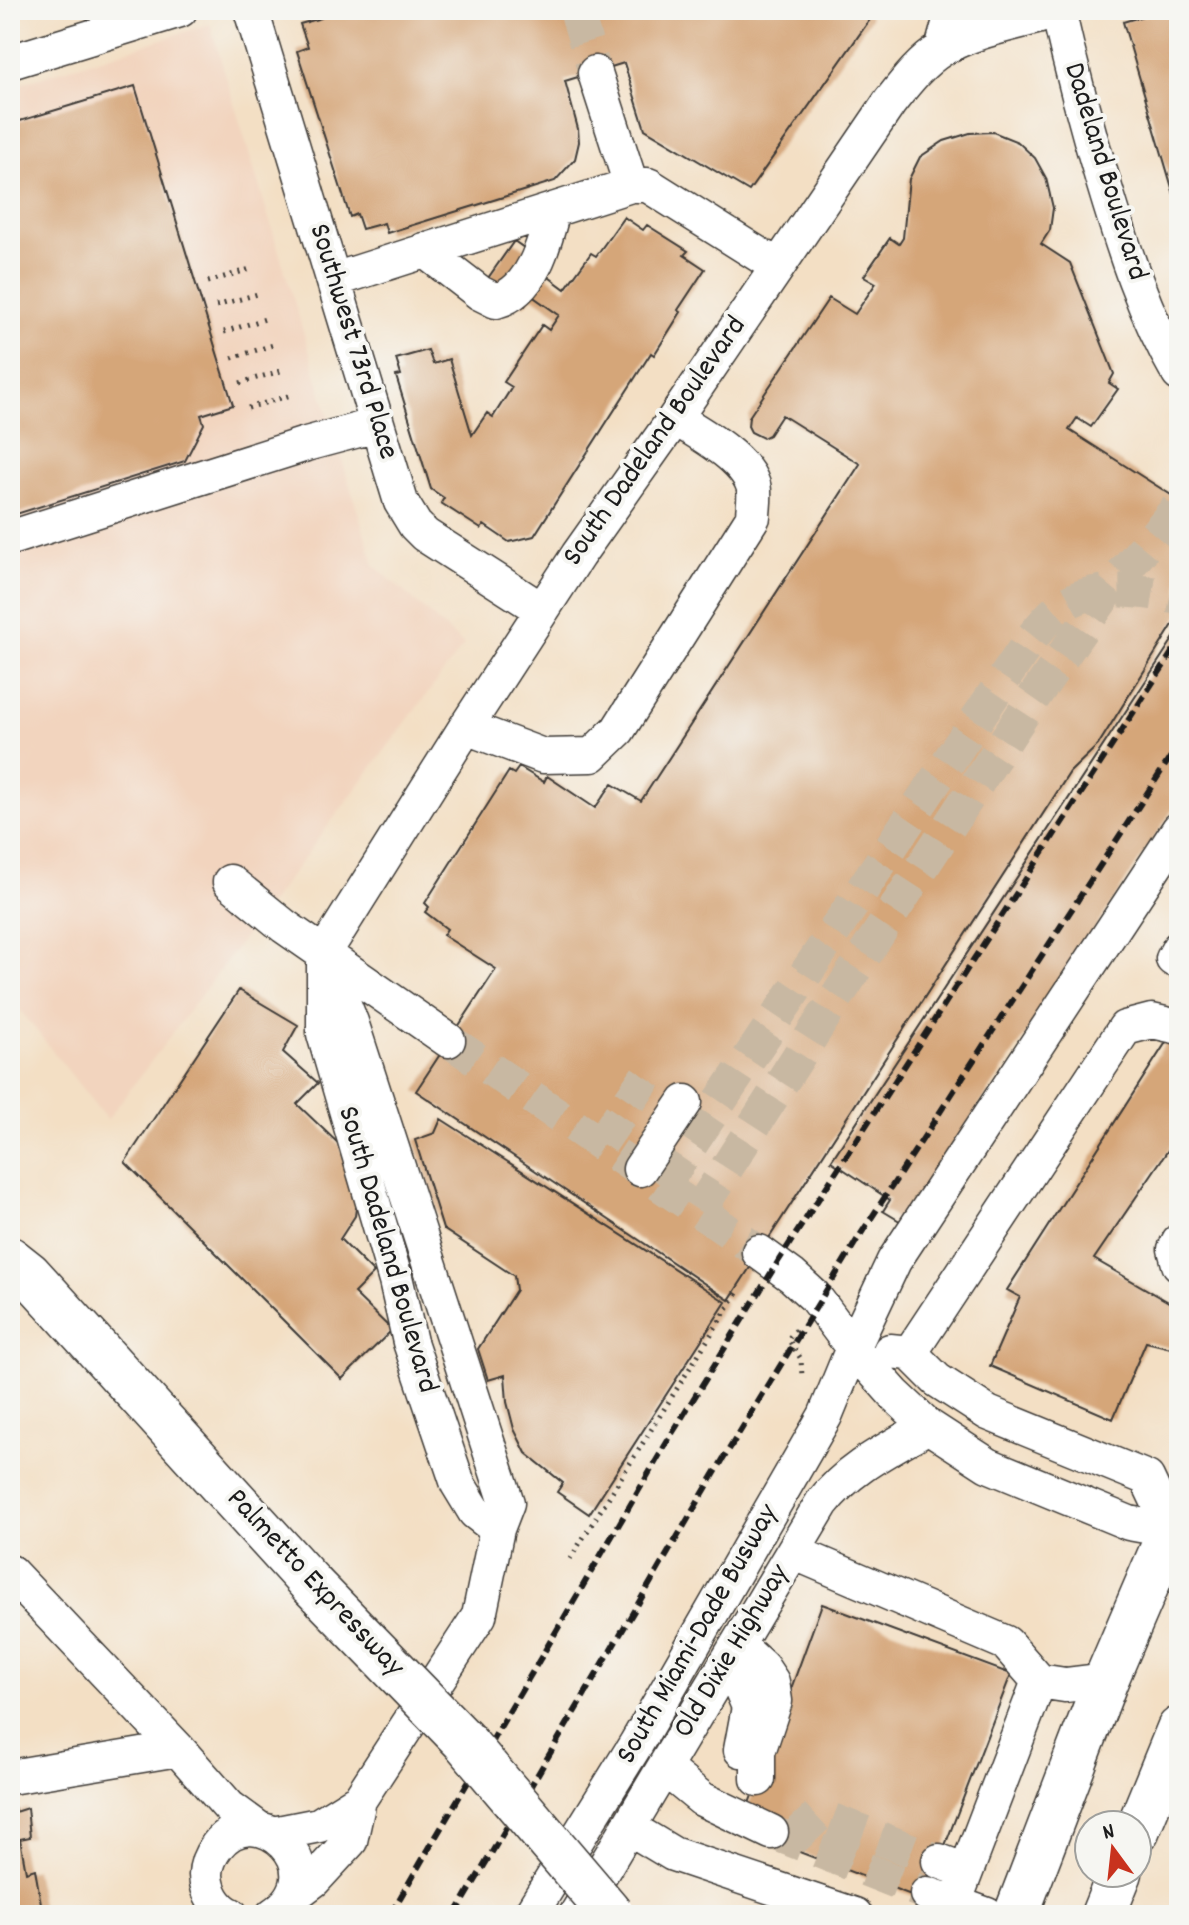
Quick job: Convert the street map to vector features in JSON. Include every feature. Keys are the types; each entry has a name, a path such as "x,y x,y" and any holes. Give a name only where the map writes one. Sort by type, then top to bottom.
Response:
{"highway":[{"name":"Palmetto Expressway","path":"16,1259 312,1585 464,1741 612,1915"},
{"path":"1016,1915 1106,1680 1176,1524"},
{"path":"1146,1809 1179,1729"},
{"path":"1103,1915 1114,1889"}],"street":[{"path":"10,62 180,10"},
{"name":"Southwest 73rd Place","path":"251,10 401,502 425,535 542,610"},
{"path":"942,49 953,10"},
{"name":"South Dadeland Boulevard","path":"497,1529 475,1512 458,1484 410,1342 396,1281 324,1034 324,953 542,610 890,102 921,66 942,49 1059,10"},
{"name":"Dadeland Boulevard","path":"1059,10 1095,155 1124,247 1151,319 1179,374"},
{"path":"595,73 631,185"},
{"path":"334,280 631,185 648,185 777,266"},
{"path":"424,250 480,293 496,301 503,299 535,267 553,210"},
{"path":"466,727 543,756 592,755 618,730 753,517 753,485 740,466 718,446 675,418"},
{"path":"10,538 306,444 377,425"},
{"name":"South Miami-Dade Busway","path":"530,1915 636,1744 773,1511 825,1416 894,1261 1179,829"},
{"path":"230,882 284,926 448,1040"},
{"path":"1179,948 1173,959 1179,961"},
{"name":"South Dadeland Boulevard","path":"284,1905 314,1880 350,1841 359,1800 479,1616 497,1529 507,1503 351,1022 324,953"},
{"path":"910,1353 1125,1028 1152,1021 1179,1027"},
{"path":"648,1157 683,1135 684,1102"},
{"path":"759,1252 814,1296 853,1348 928,1426 988,1465 1129,1523 1176,1524"},
{"path":"410,1342 449,1329"},
{"path":"853,1348 910,1353 937,1380 988,1413 1147,1478 1176,1524"},
{"name":"Old Dixie Highway","path":"576,1915 836,1485 856,1468 928,1426"},
{"path":"793,1552 1006,1643 1039,1681 1065,1685 1106,1680"},
{"path":"10,1572 229,1807 266,1832"},
{"path":"734,1652 749,1707 741,1753 734,1772 738,1787 754,1788"},
{"path":"987,1915 946,1882 1039,1681"},
{"path":"10,1777 178,1749"},
{"path":"664,1768 702,1799 771,1832"},
{"path":"201,1778 209,1816 208,1886 221,1910"},
{"name":"South Dadeland Boulevard","path":"210,1855 219,1842 231,1834 245,1829 266,1832 319,1825 359,1800"},
{"path":"628,1827 673,1854 855,1915"},
{"name":"South Dadeland Boulevard","path":"266,1832 285,1842 294,1854 298,1882 284,1905"}],"path":[{"path":"208,282 253,268"},
{"path":"216,306 261,293"},
{"path":"224,332 268,318"},
{"path":"232,358 276,344"},
{"path":"240,383 284,370"},
{"path":"248,408 291,395"},
{"path":"570,1559 737,1293"}],"shaded area":[{"path":"210,24 374,565 464,645 107,1120 10,997 10,87"}],"building":[{"path":"319,10 868,10 871,18 749,191 645,129 624,63 565,81 579,142 575,159 555,181 387,233 384,223 362,229 357,214 350,217 297,51 308,47 300,24 321,18"},
{"path":"1163,10 1179,10 1178,208 1123,22"},
{"path":"135,86 233,405 201,415 204,424 185,461 10,516 10,124"},
{"path":"993,132 1018,142 1035,158 1046,178 1053,208 1050,230 1041,244 1070,263 1114,374 1109,383 1118,389 1091,427 1077,418 1069,430 1179,500 1179,615 1098,745 1070,772 729,1300 416,1091 496,969 443,935 447,929 425,912 429,907 425,903 509,771 514,774 519,767 544,782 547,776 595,808 612,784 641,801 860,464 782,415 769,435 763,438 751,432 749,417 829,298 855,314 876,283 864,276 890,238 899,244 903,238 909,179 920,157 944,141 970,133"},
{"path":"624,217 643,230 647,225 688,251 684,255 705,269 654,355 651,353 534,536 509,542 484,525 481,529 441,503 444,498 431,489 396,376 401,375 396,359 428,350 433,364 449,359 472,435 487,413 493,417 512,387 504,382 542,325 549,330 559,315 532,296 525,306 486,281 514,241 551,267 546,275 565,289 591,253 596,256"},
{"path":"1179,630 1179,800 903,1223 883,1211 890,1200 831,1161"},
{"path":"239,990 298,1025 283,1052 318,1083 297,1104 340,1145 358,1193 355,1216 340,1239 374,1273 354,1293 392,1330 342,1379 125,1162"},
{"path":"1172,1033 1179,1038 1179,1134 1094,1259 1179,1308 1179,1331 1171,1348 1146,1342 1113,1419 990,1366 1020,1297 1007,1290"},
{"path":"441,1119 726,1302 589,1514 557,1492 563,1483 526,1453 514,1429 507,1402 505,1375 488,1380 478,1349 516,1290 514,1276 443,1229 415,1140 435,1133"},
{"path":"822,1604 1011,1674 924,1900 768,1840 747,1809"},
{"path":"10,1800 13,1800 15,1812 27,1808 30,1837 20,1839 26,1872 35,1869 43,1915 10,1915"}],"tunnel":[{"path":"576,10 595,73"},
{"path":"699,1211 1032,700 1108,591 1179,506"},
{"path":"663,1186 1044,622 1074,599 1103,591 1134,591 1179,598"},
{"path":"448,1040 759,1252"},
{"path":"601,1143 646,1077"},
{"path":"792,1840 819,1815 939,1861"},
{"path":"771,1832 927,1894"}],"railway":[{"path":"390,1915 673,1432 779,1260 1179,642"},
{"path":"455,1915 722,1461 857,1240 1179,744"}]}
